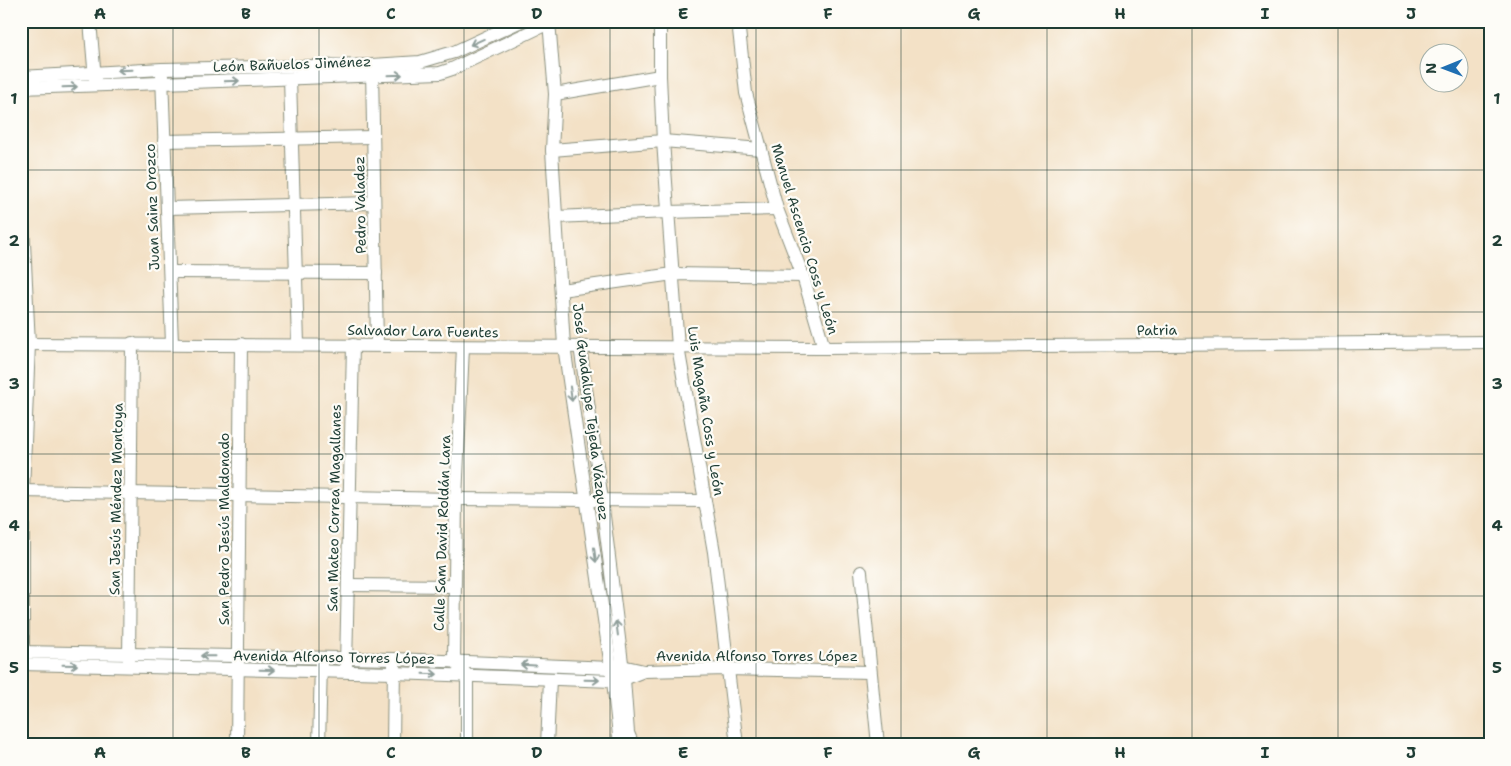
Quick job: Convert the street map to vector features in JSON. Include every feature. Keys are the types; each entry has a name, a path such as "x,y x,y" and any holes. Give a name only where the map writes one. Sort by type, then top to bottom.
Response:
{"street":[{"path":"90,21 95,86"},
{"name":"León Bañuelos Jiménez","path":"21,88 290,79 372,71 435,59 520,21"},
{"name":"Luis Magaña Coss y León","path":"660,21 663,141 678,347 714,552 737,745"},
{"name":"Manuel Ascencio Coss y León","path":"738,21 746,93 777,209 803,276 824,348"},
{"name":"León Bañuelos Jiménez","path":"21,77 162,69 440,73 551,22"},
{"name":"José Guadalupe Tejeda Vázquez","path":"551,22 555,94 552,150 564,346 587,500 617,674 628,733 633,745"},
{"path":"435,59 440,73"},
{"name":"Juan Sainz Orozco","path":"162,69 172,344"},
{"name":"Pedro Valadez","path":"372,71 377,345"},
{"path":"555,94 660,76"},
{"path":"290,79 298,344"},
{"path":"164,141 373,137"},
{"path":"552,150 663,141 761,149"},
{"path":"21,182 25,344 22,491 22,658"},
{"path":"167,208 374,203"},
{"path":"556,217 777,209"},
{"path":"170,272 376,273"},
{"path":"560,290 673,274 803,276"},
{"name":"Patria","path":"824,348 1490,342"},
{"name":"Salvador Lara Fuentes","path":"25,344 132,343 463,347 824,348"},
{"name":"San Jesús Méndez Montoya","path":"129,661 132,343"},
{"name":"San Pedro Jesús Maldonado","path":"237,745 241,344"},
{"name":"San Mateo Correa Magallanes","path":"346,665 353,345"},
{"name":"José Guadalupe Tejeda Vázquez","path":"580,346 602,500 617,674 620,745"},
{"name":"Calle Sam David Roldán Lara","path":"454,661 456,499 463,347"},
{"path":"22,491 456,499 705,500"},
{"path":"861,572 878,745"},
{"path":"348,585 454,586"},
{"name":"Avenida Alfonso Torres López","path":"22,658 238,663 321,658 346,665 394,673 550,679 644,671 727,669 870,672"},
{"path":"319,745 321,658"},
{"path":"393,745 394,659"},
{"name":"Avenida Alfonso Torres López","path":"238,663 320,672 346,665 394,659 454,661 617,674"},
{"path":"454,661 467,675 466,745"},
{"path":"547,745 550,679"}]}
